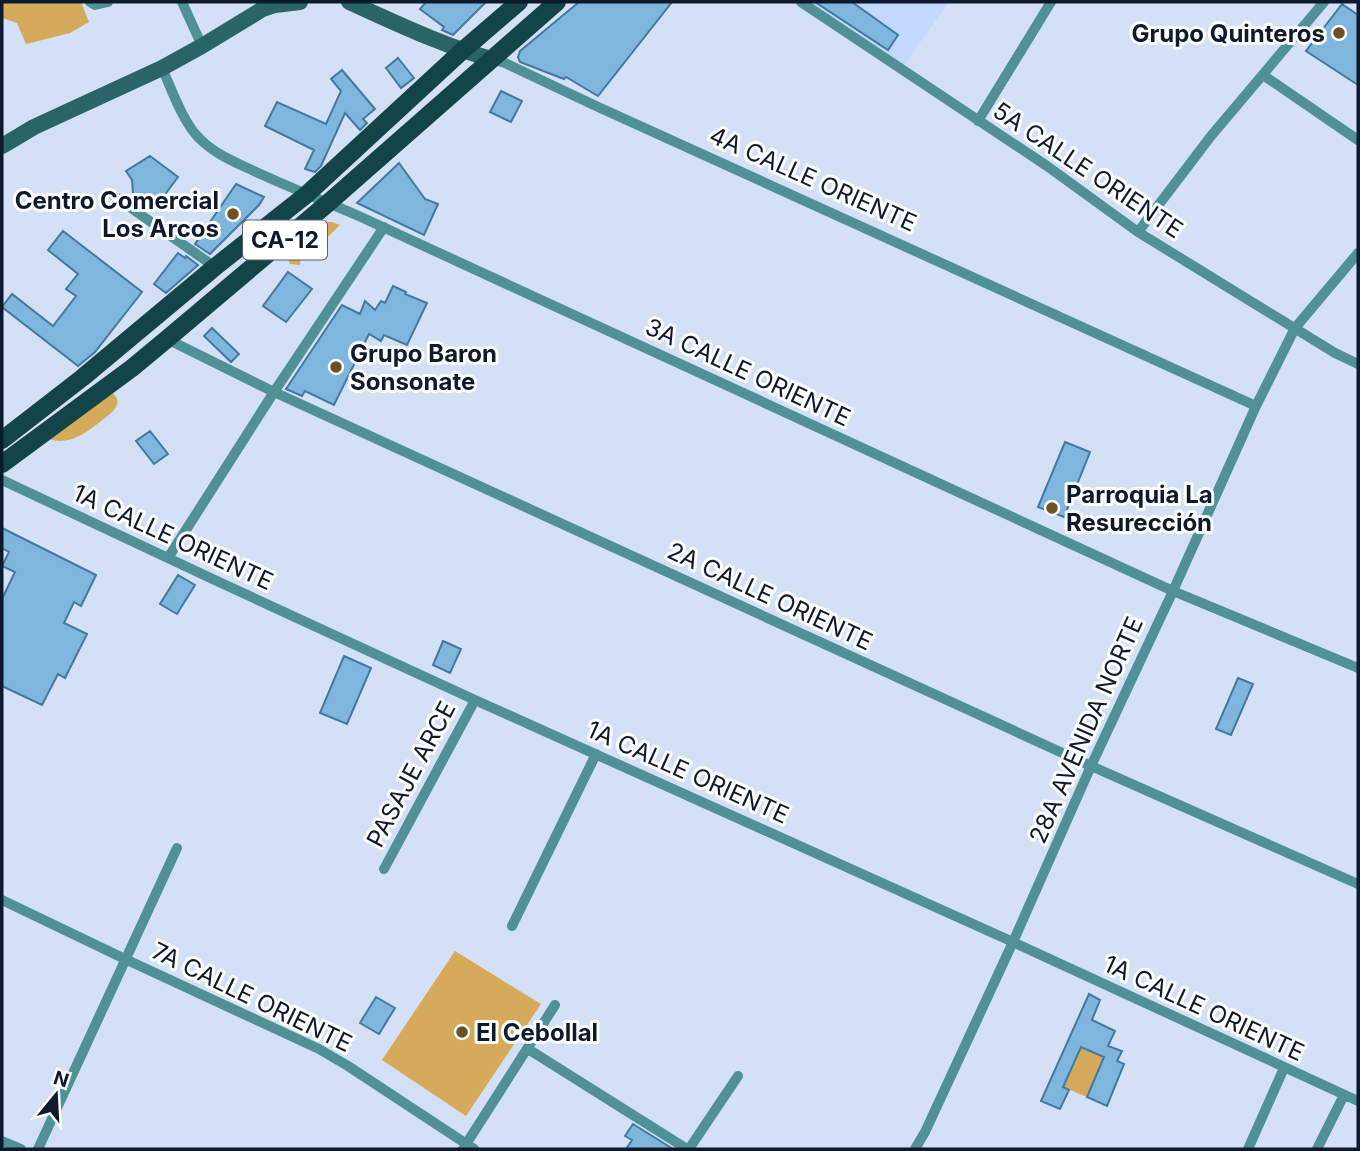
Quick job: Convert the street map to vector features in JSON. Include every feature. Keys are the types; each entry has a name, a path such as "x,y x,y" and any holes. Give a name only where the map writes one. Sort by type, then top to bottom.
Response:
{"main road":[{"path":"2,440 306,195 519,2"},
{"name":"CA-12","path":"2,464 167,339 327,204 557,2"}],"street":[{"path":"90,2 94,5 108,2"},
{"path":"182,2 202,46"},
{"path":"2,146 57,115 162,68 265,6 300,2"},
{"name":"4A CALLE ORIENTE","path":"349,2 427,38 505,63 1256,406"},
{"name":"5A CALLE ORIENTE","path":"801,2 1048,166 1138,232 1335,353 1358,364"},
{"path":"978,121 1051,2"},
{"path":"1138,232 1211,136 1324,2"},
{"name":"3A CALLE ORIENTE","path":"162,68 189,125 199,139 228,159 384,227 1172,591 1358,668"},
{"path":"1263,75 1358,140"},
{"path":"114,196 215,267"},
{"path":"168,558 384,227"},
{"name":"28A AVENIDA NORTE","path":"915,1149 1013,942 1256,406 1295,328 1358,253"},
{"name":"2A CALLE ORIENTE","path":"167,339 274,392 1091,766 1358,884"},
{"name":"1A CALLE ORIENTE","path":"2,480 475,699 1358,1101"},
{"name":"PASAJE ARCE","path":"384,869 475,699"},
{"path":"512,926 596,754"},
{"path":"38,1149 177,848"},
{"name":"7A CALLE ORIENTE","path":"2,900 319,1049 467,1148"},
{"path":"467,1148 555,1005"},
{"path":"528,1049 688,1149 738,1076"},
{"path":"1248,1149 1284,1068"},
{"path":"1317,1149 1344,1095"},
{"path":"2,1141 21,1149"}],"shaded area":[{"path":"2,2 81,2 89,22 70,33 26,44 17,23 2,18"},
{"path":"810,2 949,2 902,68"},
{"path":"324,222 340,225 312,252 305,249 300,265 290,264 285,251"},
{"path":"111,391 117,399 116,408 89,430 68,440 46,438"},
{"name":"El Cebollal","path":"455,951 541,1004 466,1116 382,1060"},
{"path":"1081,1047 1104,1057 1087,1097 1063,1087"}],"building":[{"path":"426,2 486,2 453,35 442,30 444,27 420,9"},
{"path":"579,2 672,2 598,96 566,77 564,79 520,62 518,57 520,51"},
{"path":"815,2 852,2 898,35 888,50"},
{"name":"Grupo Quinteros","path":"1342,4 1358,15 1358,85 1306,51"},
{"path":"398,58 414,78 401,88 386,68"},
{"path":"342,70 375,109 363,119 367,123 360,130 345,113 321,166 315,172 305,169 314,150 265,126 277,102 326,124 341,91 331,79"},
{"path":"501,91 522,101 511,122 490,112"},
{"path":"150,156 178,177 154,209 133,193 132,180 126,171"},
{"path":"399,163 425,199 438,204 424,235 357,203"},
{"name":"Centro Comercial Los Arcos","path":"236,184 264,197 210,254 195,244"},
{"path":"63,231 142,292 95,352 78,366 2,307 12,294 53,326 76,296 66,289 78,274 48,250"},
{"path":"178,253 198,265 166,293 154,284"},
{"path":"288,272 312,289 286,322 263,306"},
{"path":"393,286 427,303 407,345 384,335 381,341 369,334 334,405 305,391 302,396 286,389 342,305 360,314 365,301 375,310 381,301 385,303"},
{"path":"212,328 239,354 231,362 204,336"},
{"path":"150,431 168,454 154,464 136,441"},
{"path":"1065,442 1090,452 1064,517 1038,507"},
{"path":"2,528 96,575 81,606 74,602 64,623 87,634 65,678 58,674 42,705 2,686 2,599 15,572 2,566 9,552 2,548"},
{"path":"178,575 195,585 177,614 160,604"},
{"path":"443,641 461,649 450,673 433,665"},
{"path":"344,656 371,668 347,724 320,713"},
{"path":"1238,678 1253,684 1231,735 1216,729"},
{"path":"1089,994 1100,1000 1092,1020 1115,1031 1108,1046 1122,1051 1117,1061 1124,1064 1107,1106 1087,1097 1104,1057 1081,1047 1063,1087 1069,1090 1060,1109 1041,1101"},
{"path":"376,997 395,1008 379,1034 360,1023"},
{"path":"633,1124 673,1149 626,1149 632,1140 625,1136"}],"place":[{"name":"Grupo Quinteros","path":"1339,33"},
{"name":"Centro Comercial Los Arcos","path":"233,214"},
{"name":"Grupo Baron Sonsonate","path":"336,367"},
{"name":"Parroquia La Resurección","path":"1052,508"},
{"name":"El Cebollal","path":"462,1032"}]}
